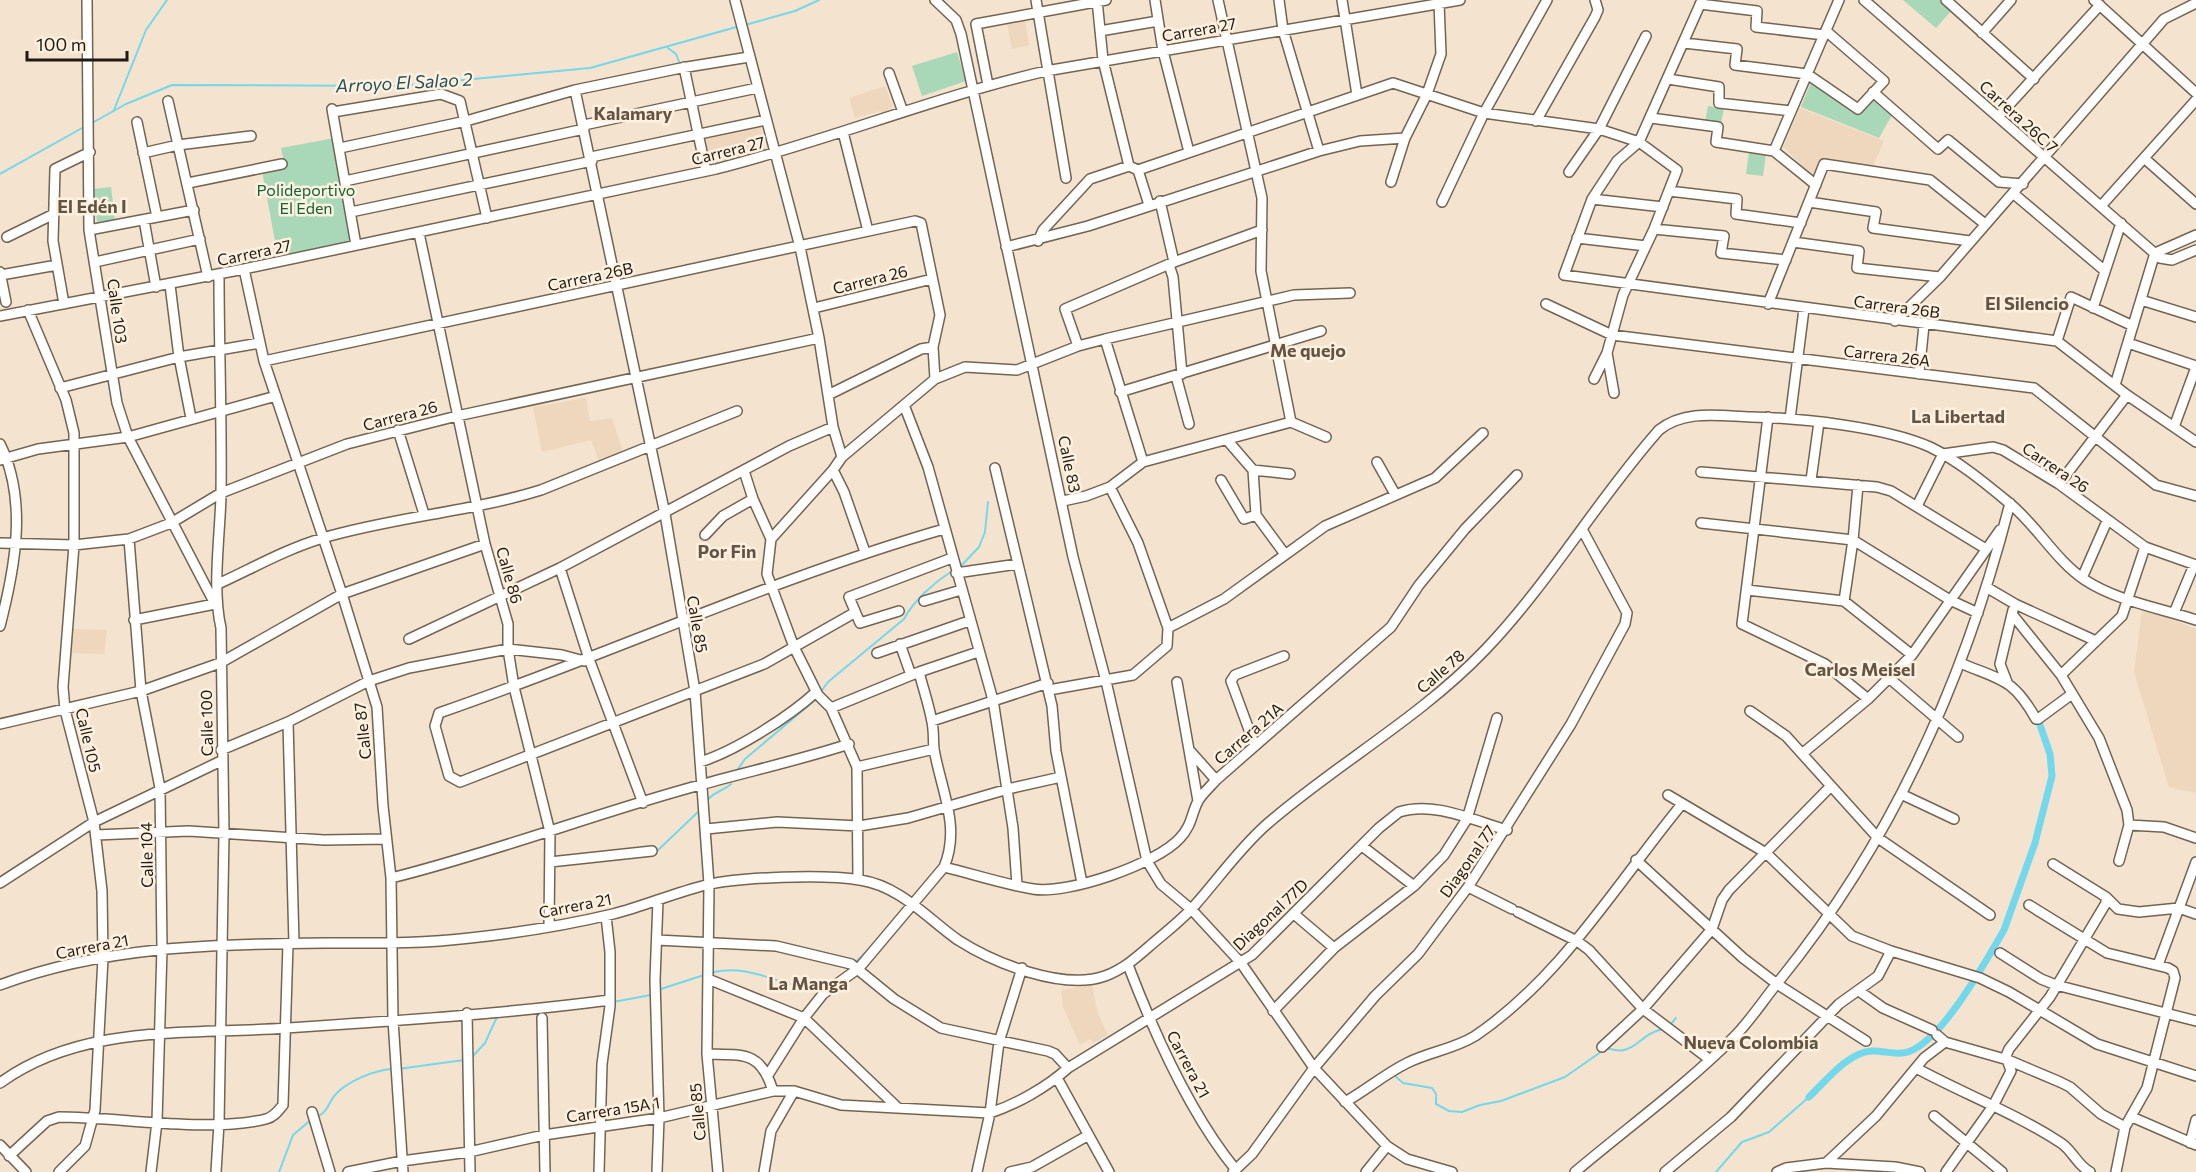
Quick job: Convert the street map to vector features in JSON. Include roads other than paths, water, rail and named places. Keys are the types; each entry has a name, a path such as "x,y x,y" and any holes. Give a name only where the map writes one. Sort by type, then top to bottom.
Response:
{"street":[{"name":"Calle 103","path":"87,0 90,137 89,230 111,374 128,437 215,604"},
{"path":"735,0 800,247 814,308 832,427 842,457"},
{"name":"Calle 83","path":"935,0 956,20 961,34 1063,501 1072,552 1106,681 1147,861 1161,884 1192,910 1241,963 1314,1068 1387,1146 1407,1159 1452,1172"},
{"path":"1036,0 1046,71 1066,178"},
{"path":"988,84 976,24 1039,14 1100,0 1103,60 1134,168 1149,205"},
{"path":"1155,0 1163,51 1189,152"},
{"path":"1218,0 1264,212 1261,271 1274,347 1291,422"},
{"path":"1279,0 1283,30 1319,151"},
{"path":"1342,0 1357,95"},
{"name":"Carrera 27","path":"0,316 170,285 706,171 776,154 988,84 1046,71 1345,19 1414,3 1460,0"},
{"path":"1442,202 1484,113 1547,0"},
{"path":"1536,121 1595,17 1598,10 1595,0"},
{"path":"1774,151 1839,0"},
{"name":"Carrera 26C 7","path":"1864,0 2160,258 2172,260 2182,256"},
{"path":"1876,10 1883,0"},
{"path":"1946,0 2034,79"},
{"path":"1982,33 2011,0"},
{"path":"1646,246 1577,238 1592,199 1617,161 1639,142 1701,2 1757,11 1756,27 1825,33 1884,81 1858,109 1807,74 1735,65 1737,49 1684,43"},
{"path":"1998,117 2034,79 2097,2 2196,93"},
{"path":"1391,182 1405,138 1427,94 1441,54 1439,3"},
{"path":"1895,321 1940,277 2023,184 2164,19 2196,3"},
{"path":"1100,31 1158,21"},
{"path":"1569,172 1599,129 1646,36"},
{"path":"340,148 466,121 575,90 684,67 749,57"},
{"path":"684,67 706,171"},
{"path":"889,73 903,112"},
{"path":"1668,79 1719,87 1719,103 1791,111"},
{"path":"1038,241 1042,230 1090,179 1189,152 1393,83 1484,113 1583,125 1639,142 1677,170 1654,229 1628,284 1607,353 1594,379"},
{"path":"345,181 757,88"},
{"name":"Calle 85","path":"575,90 665,514 695,691 700,785 706,829 709,884 706,944 707,1054 718,1172"},
{"path":"1873,92 1938,149 1948,140 1999,182 2023,184"},
{"path":"356,245 332,109 441,94 460,100 487,218"},
{"path":"2101,206 2196,100"},
{"path":"168,101 208,277"},
{"path":"1651,118 1718,127 1716,142 1774,151 1816,185"},
{"path":"351,212 479,186 766,120"},
{"path":"137,122 157,217"},
{"path":"843,132 868,231"},
{"path":"143,153 178,145 251,136"},
{"path":"1006,247 1038,241 1319,151 1360,141 1405,138"},
{"path":"64,303 53,241 55,169 90,152"},
{"path":"2144,158 2196,204"},
{"path":"188,183 282,164"},
{"path":"1768,304 1824,164 1930,180 1985,224"},
{"path":"1669,191 1737,199 1736,214 1801,223"},
{"path":"2014,194 2105,271"},
{"path":"1592,199 1663,207"},
{"path":"1160,201 1173,277 1179,375 1189,424"},
{"path":"1809,202 1876,212 1873,228 1970,241"},
{"path":"89,230 194,210"},
{"path":"7,237 54,214"},
{"path":"144,219 156,287"},
{"name":"Carrera 26B","path":"264,361 915,221 921,224 932,279"},
{"path":"2093,308 2121,223"},
{"path":"1654,229 1724,236 1721,253 1786,260"},
{"path":"1077,346 1065,309 1171,263 1262,230"},
{"name":"Calle 86","path":"419,233 436,324 485,544 508,624 508,649 514,687 550,832 549,926"},
{"path":"2115,385 2155,253 2196,236"},
{"name":"Carrera 26B","path":"1577,238 1564,275 1804,309 2057,341"},
{"path":"95,262 200,239"},
{"path":"1793,242 1859,251 1857,268 1940,277"},
{"path":"2182,256 2196,250"},
{"path":"2182,256 2196,260"},
{"path":"6,302 0,274 57,265"},
{"name":"Calle 87","path":"244,269 264,361 342,594 377,707 386,839 391,878 393,1020 403,1172"},
{"name":"Calle 100","path":"216,1172 219,1123 224,834 221,755 221,627 215,604 219,584 221,493 219,274"},
{"path":"932,279 940,315 933,347 935,379"},
{"name":"Carrera 26","path":"814,308 932,279"},
{"path":"170,285 179,357 191,418"},
{"path":"771,539 842,457 935,379 965,367 1008,371 1077,346 1266,302 1306,294 1350,293"},
{"path":"2133,326 2071,297 2057,341 2127,395 2196,442"},
{"path":"2141,300 2196,317"},
{"name":"Carrera 26A","path":"1546,304 1612,335 2034,388 2156,485 2196,496"},
{"path":"1790,419 1804,309"},
{"name":"Calle 105","path":"28,310 69,411 74,445 74,545 63,669 65,710 94,822 102,891 103,958 97,1040 97,1096 85,1146 59,1172"},
{"path":"1919,374 1924,325"},
{"path":"1120,392 1321,331"},
{"name":"Carrera 26","path":"0,543 74,545 129,539 171,523 221,493 347,444 457,416 819,338"},
{"path":"1105,339 1143,462"},
{"path":"60,388 179,357 260,343"},
{"path":"2128,343 2196,366 2193,386 2174,427"},
{"path":"828,395 921,349 933,347"},
{"path":"1607,353 1614,393"},
{"path":"2059,484 2127,395"},
{"path":"4,459 38,450 128,437 276,396"},
{"path":"904,405 927,468 993,700 1008,789 1017,885"},
{"path":"219,584 284,552 323,538 424,514 508,500 564,482 737,411"},
{"name":"Calle 78","path":"1192,910 1240,850 1266,825 1428,702 1475,660 1523,608 1659,430 1674,420 1690,416 1768,417"},
{"path":"1868,699 1825,664 1742,624 1768,417 1819,422 1919,443 1943,454 2010,503 2082,578 2130,599 2196,620"},
{"path":"1063,501 1110,487 1143,462 1291,422 1326,437"},
{"path":"1811,480 1819,422"},
{"path":"409,639 560,568 832,427"},
{"path":"398,430 424,514"},
{"path":"1168,628 1224,599 1284,553 1325,526 1435,478 1483,433"},
{"path":"1227,440 1253,470 1256,515 1284,553"},
{"path":"0,444 16,507 10,584 0,626"},
{"name":"Carrera 26","path":"1943,454 1993,447 2003,450 2059,484 2145,547 2195,565"},
{"path":"1917,506 1943,454"},
{"path":"1377,462 1395,494"},
{"path":"995,468 1048,686 1061,777 1082,883"},
{"path":"833,470 844,492 865,552"},
{"path":"1253,470 1290,474"},
{"path":"744,471 753,499 771,539 768,574 794,647 818,695 831,708 849,744 857,767 860,826 858,880"},
{"path":"1701,472 1811,480 1891,491 1986,549"},
{"name":"Carrera 21A","path":"944,867 1017,885 1052,890 1082,883 1147,861 1180,838 1193,820 1198,801 1216,780 1391,627 1419,585 1465,529 1517,475"},
{"path":"1221,480 1244,519 1256,515"},
{"path":"1844,601 1858,485"},
{"path":"932,721 993,700 1048,686 1106,681 1132,675 1149,664 1167,646 1168,628 1138,543 1110,487"},
{"path":"705,535 723,516 753,499"},
{"path":"1575,1172 1734,1037 1830,915 1878,838 1938,719 1978,613 2010,503"},
{"path":"2082,578 2108,521"},
{"path":"1701,523 1853,540 1950,600 1978,613"},
{"path":"1803,753 1868,699 1912,655 2005,523"},
{"path":"854,613 764,664 613,725 460,782 449,776 435,726 439,713 587,660 772,586 865,552 944,529"},
{"name":"Diagonal 77","path":"1235,1171 1252,1154 1314,1068 1375,996 1418,954 1468,888 1507,830 1571,724 1625,624 1627,614 1583,531"},
{"name":"Calle 104","path":"129,539 141,691 160,788 162,949 157,1122 151,1172"},
{"path":"0,724 141,691 220,663 342,594 485,544"},
{"path":"2061,675 2122,616 2130,599 2145,547"},
{"path":"899,611 858,623 850,595 954,568 1018,564"},
{"path":"2174,613 2195,565"},
{"path":"560,568 587,660 643,803"},
{"path":"1986,587 2015,604 2096,642"},
{"path":"924,601 961,590"},
{"path":"1746,590 1844,601 1912,655"},
{"path":"134,621 215,604"},
{"path":"2007,682 2000,664 2015,604"},
{"path":"2012,614 2061,675 2099,738 2116,778 2129,825 2119,861"},
{"path":"877,653 969,621"},
{"path":"768,1075 822,994 855,966 914,904 944,867 952,832 949,807 934,749 932,721 915,674 900,644"},
{"path":"0,883 94,822 369,681 409,668 508,649 587,660"},
{"path":"831,708 915,674 978,652"},
{"path":"1255,746 1231,681 1234,675 1284,656"},
{"path":"1960,663 2007,682 2018,690 2037,719 2072,694"},
{"path":"1889,678 1958,737"},
{"path":"1177,682 1198,801"},
{"path":"700,762 712,758 818,695"},
{"path":"1750,711 1775,727 1803,753 1830,787 1878,838 1990,915"},
{"path":"1273,1011 1334,948 1414,886 1444,855 1467,819 1497,718"},
{"path":"9,1156 47,1121 59,1117 219,1123 268,1119 283,1105 285,1028 291,944 288,722"},
{"path":"391,878 461,861 700,785 800,760 849,744"},
{"path":"857,767 934,749"},
{"path":"1191,752 1216,780"},
{"path":"706,829 777,822 860,826 908,818 1008,789 1061,777"},
{"path":"1602,1047 1643,1009 1712,929 1722,900 1830,787"},
{"path":"1901,794 1954,819"},
{"path":"1668,795 1766,853 1852,936 1891,951 1976,976 2097,1044 2196,1076"},
{"path":"1345,1102 1404,1064 1460,1044 1524,996 1576,940 1636,860 1682,804"},
{"name":"Diagonal 77D","path":"990,1113 1003,1109 1057,1078 1068,1068 1241,963 1399,812 1415,807 1432,808 1507,830"},
{"path":"2129,825 2164,827 2196,838"},
{"path":"96,835 160,832 291,838 386,839"},
{"path":"1362,846 1414,886"},
{"path":"550,862 652,851"},
{"path":"1636,860 1777,984 1866,1041"},
{"path":"2158,965 2196,862"},
{"path":"2053,864 2106,897 2118,909 2128,912 2179,908 2196,914"},
{"name":"Carrera 21","path":"0,985 103,958 162,949 222,945 391,945 470,938 606,915 709,884 813,878 858,880 884,887 914,904 961,941 1022,969 1080,982 1106,975 1128,965 1192,910"},
{"path":"1468,888 1576,940 1589,950 1643,1009 1709,1059"},
{"path":"1946,1172 1968,1145 1993,1106 2011,1071 2008,1060 2009,1049 2040,1010 2085,942 2106,903 2106,897"},
{"path":"657,1172 659,1118 655,993 661,941 658,900"},
{"path":"2029,905 2074,931 2085,942 2107,953 2158,965 2173,971 2175,978 2154,1064 2147,1088 2125,1127 2116,1172"},
{"path":"1294,914 1334,948"},
{"path":"599,1172 602,1064 610,1002 610,952 606,915"},
{"path":"661,941 776,946 855,966 894,999 941,1028 1048,1051 1055,1054 1068,1068"},
{"path":"1665,1172 1731,1118 1839,1004 1878,976 1891,951"},
{"path":"2000,953 2041,979 2056,985 2196,1021"},
{"name":"Carrera 21","path":"1128,965 1148,1019 1215,1144 1235,1171"},
{"path":"977,1172 990,1113 999,1042 1022,969"},
{"path":"708,975 804,1018 898,1108"},
{"path":"1859,990 1897,1015 1938,1036 2008,1060 2070,1087 2090,1107 2125,1127"},
{"path":"0,1083 31,1065 97,1040 159,1034 393,1020 610,1002"},
{"path":"466,1013 470,1172"},
{"path":"542,1018 545,1172"},
{"path":"1826,1163 1876,1116 1916,1068 1938,1036"},
{"path":"707,1054 745,1055 762,1065 773,1091"},
{"path":"1916,1068 2020,1118 2062,1144 2090,1172"},
{"path":"1057,1078 1087,1136 1109,1172"},
{"name":"Carrera 15A 1","path":"348,1172 402,1161 470,1152 544,1135 659,1118 773,1091 794,1091 841,1105 990,1113"},
{"path":"764,1172 771,1131 794,1091"},
{"path":"1934,1116 2002,1172"},
{"path":"314,1117 330,1172"},
{"path":"2132,1117 2193,1144 2196,1120"},
{"path":"1010,1172 1033,1170 1087,1136"},
{"path":"0,1145 26,1172"},
{"path":"1366,1172 1387,1146"},
{"path":"1777,1172 1786,1168 1826,1163 1895,1167 1920,1172"}],"waterway":[{"path":"114,110 146,30 167,0"},
{"name":"Arroyo El Salao 2","path":"745,25 795,11 819,0"},
{"name":"Arroyo El Salao 2","path":"92,123 126,104 172,85 400,86 590,68 740,26"},
{"path":"668,48 676,54 680,64"},
{"name":"Arroyo El Salao 2","path":"0,174 84,127"},
{"path":"959,568 979,547 985,532 988,502"},
{"path":"820,693 828,682 904,619 925,592 952,571"},
{"path":"736,772 745,759 815,700"},
{"path":"1809,1097 1837,1069 1853,1057 1871,1051 1903,1053 1921,1045 1949,1017 1986,961 2004,930 2035,843 2052,776 2050,754 2038,719"},
{"path":"706,802 711,796 731,784"},
{"path":"656,852 699,811"},
{"path":"855,963 874,944"},
{"path":"710,973 724,970 752,973 820,991"},
{"path":"658,990 704,975"},
{"path":"613,1002 651,995"},
{"path":"517,1015 586,1007"},
{"path":"472,1057 485,1043 496,1019 500,1016"},
{"path":"1670,1025 1676,1018"},
{"path":"1395,1076 1403,1083 1432,1088 1436,1094 1436,1104 1449,1111 1462,1112 1480,1105 1501,1101 1565,1077 1605,1049 1624,1050 1634,1046 1651,1033 1663,1029"},
{"path":"398,1069 464,1060"},
{"path":"317,1117 326,1110 335,1095 347,1085 370,1074 392,1069"},
{"path":"1716,1172 1742,1142 1769,1132 1809,1097"},
{"path":"279,1172 293,1135 312,1119"}],"district":[{"name":"Kalamary","path":"633,113"},
{"name":"El Edén I","path":"92,206"},
{"name":"El Silencio","path":"2027,303"},
{"name":"Me quejo","path":"1308,350"},
{"name":"La Libertad","path":"1958,416"},
{"name":"Por Fin","path":"727,551"},
{"name":"Carlos Meisel","path":"1860,669"},
{"name":"La Manga","path":"808,983"},
{"name":"Nueva Colombia","path":"1751,1042"}],"park label":[{"name":"Polideportivo El Eden","path":"306,198"}]}
